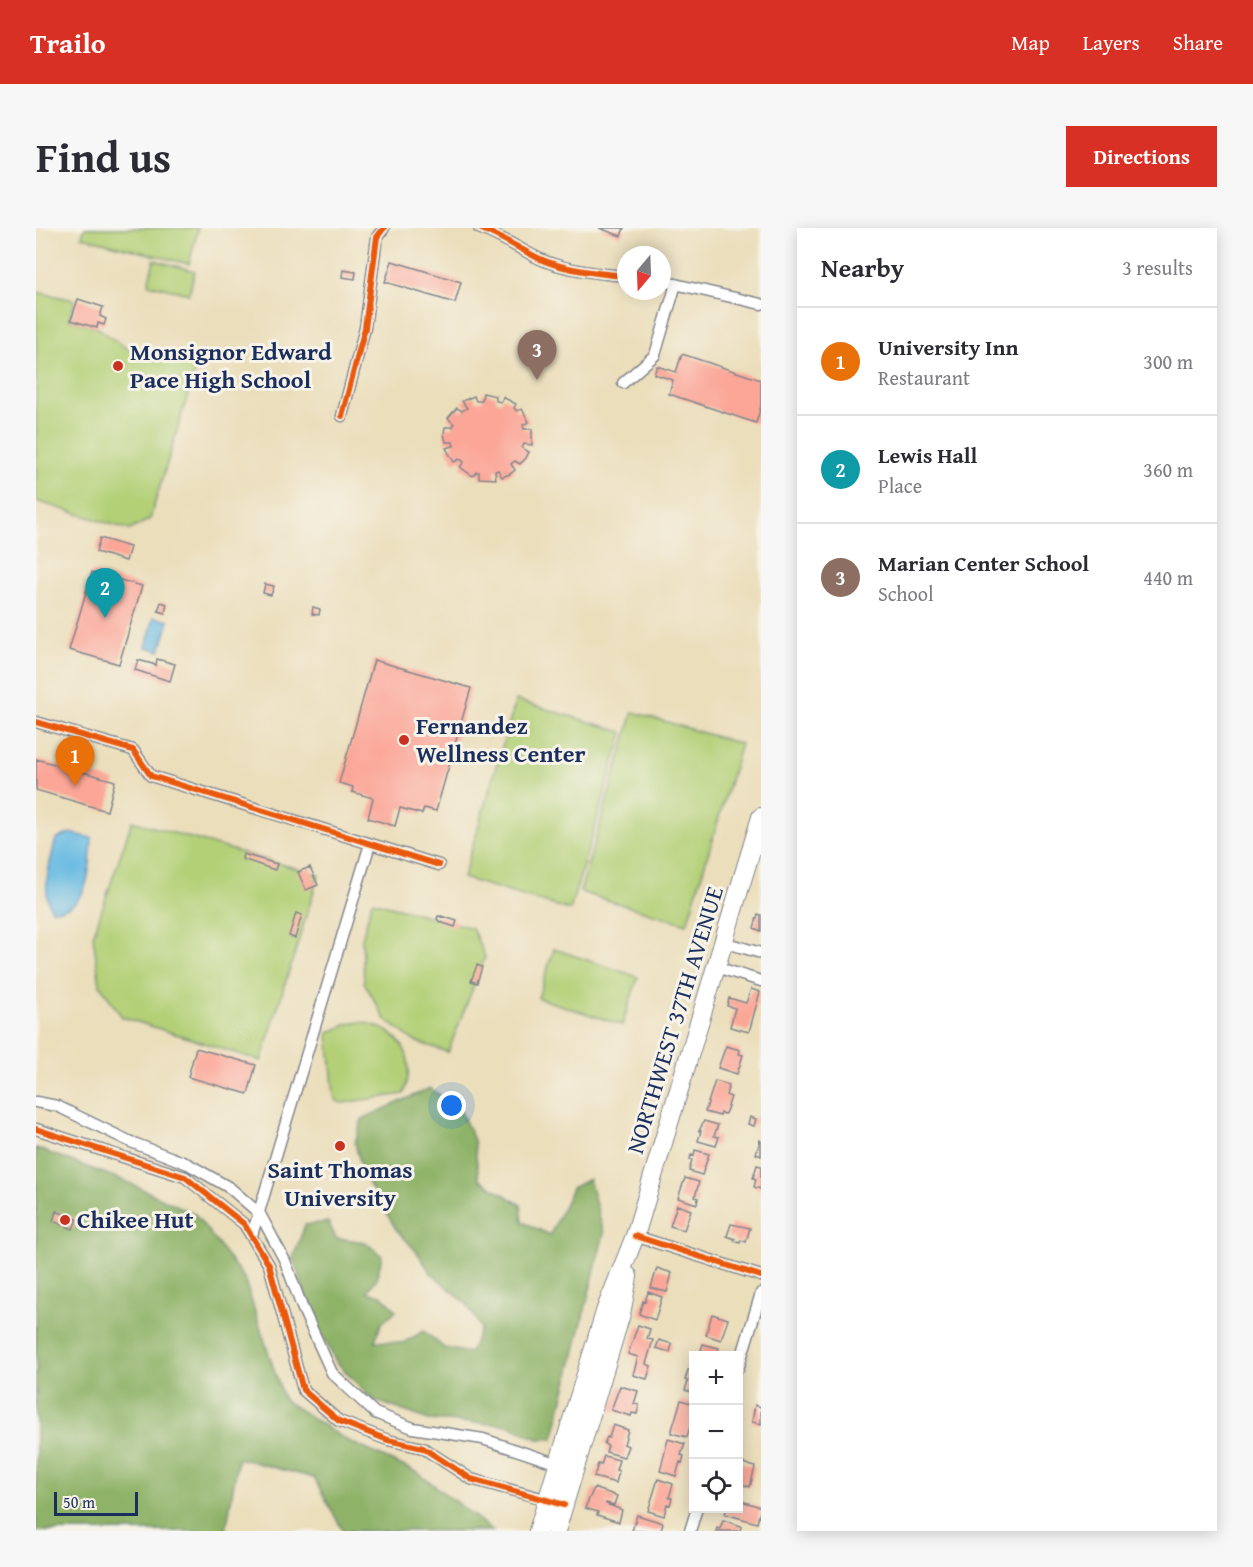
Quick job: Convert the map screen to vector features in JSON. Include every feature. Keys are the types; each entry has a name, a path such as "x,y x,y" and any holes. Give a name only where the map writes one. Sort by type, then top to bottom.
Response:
{"main road":[{"name":"NORTHWEST 37TH AVENUE","path":"538,1531 556,1503 606,1309 635,1236 761,817"},
{"name":"NORTHWEST 37TH AVENUE","path":"556,1503 556,1531"}],"street":[{"path":"342,416 365,328 377,237 384,228"},
{"path":"479,228 500,236 540,259 591,273 617,275"},
{"path":"671,283 761,304"},
{"path":"623,383 655,354 676,284"},
{"path":"36,722 133,750 151,776 439,865"},
{"path":"252,1236 370,844"},
{"path":"723,942 761,953"},
{"path":"716,968 761,981"},
{"path":"36,1102 57,1106 131,1142 188,1164 230,1188 260,1214 285,1261 302,1307 332,1373 375,1413 427,1432 483,1439 567,1467"},
{"path":"36,1129 185,1177 244,1224 268,1265 303,1390 339,1421 388,1440 423,1448 471,1479 556,1503"},
{"path":"635,1236 761,1276"},
{"path":"743,1352 761,1293"},
{"path":"423,1448 427,1432"},
{"path":"690,1531 696,1513"}],"green space":[{"path":"84,228 198,228 189,264 82,237"},
{"path":"154,260 195,271 189,294 148,284"},
{"path":"36,292 75,300 69,319 98,328 126,348 196,368 150,519 130,530 36,501"},
{"path":"516,700 623,732 570,910 463,878"},
{"path":"633,712 741,744 687,924 580,892"},
{"path":"132,821 319,875 261,1061 122,1017 100,985 93,936"},
{"path":"372,901 472,928 485,957 448,1052 414,1041 385,1019 364,982 362,939"},
{"path":"554,949 638,977 622,1025 538,998"},
{"path":"362,1022 376,1026 396,1038 407,1056 408,1080 404,1094 342,1103 334,1096 328,1033 348,1024"},
{"path":"430,1088 460,1110 474,1140 479,1179 521,1205 523,1222 550,1235 572,1188 589,1179 604,1233 553,1439 538,1439 508,1425 429,1420 371,1399 335,1360 310,1310 293,1258 305,1225 328,1222 336,1238 365,1242 382,1256 377,1278 367,1292 381,1295 396,1310 381,1324 375,1341 403,1343 424,1331 444,1348 470,1353 481,1328 467,1304 431,1273 417,1252 396,1229 363,1174 355,1143 362,1119"},
{"path":"36,1148 125,1181 195,1214 244,1278 284,1400 346,1440 418,1473 493,1531 343,1531 314,1478 238,1458 226,1531 36,1531"}],"water":[{"path":"154,617 169,621 160,651 146,647"},
{"path":"70,833 92,838 89,873 81,895 74,903 65,908 52,910 47,895 47,886 52,856 56,839"}],"building":[{"path":"599,228 624,228 621,236"},
{"path":"392,261 461,282 455,303 385,282"},
{"path":"343,270 356,272 355,279 342,277"},
{"path":"78,299 103,307 100,316 106,319 104,325 98,323 97,328 71,320"},
{"path":"682,354 761,380 761,406 756,423 669,394 673,380 654,374 657,366 676,372"},
{"path":"483,393 496,396 496,401 501,402 503,397 516,404 514,408 517,411 522,409 529,422 523,425 524,429 532,429 532,445 524,444 522,448 529,452 526,458 520,464 515,461 511,464 515,470 510,474 502,477 498,470 495,471 496,479 479,478 479,472 473,476 460,467 464,462 460,459 454,462 446,448 454,446 453,442 446,442 444,434 445,427 453,427 454,424 448,418 457,408 462,411 467,408 462,401 474,396 476,401 482,401"},
{"path":"100,538 130,547 126,561 96,552"},
{"path":"92,572 142,586 119,664 69,650"},
{"path":"265,584 274,586 271,595 263,593"},
{"path":"161,602 167,604 165,613 158,611"},
{"path":"313,607 320,609 319,615 312,614"},
{"path":"157,659 175,664 170,681 135,670 138,660 156,665"},
{"name":"Fernandez Wellness Center","path":"374,660 471,688 436,811 424,808 422,814 400,808 395,826 368,818 373,798 352,792 353,787 339,783"},
{"path":"36,759 115,781 107,811 36,790"},
{"path":"243,854 277,864 275,870 242,859"},
{"path":"310,867 318,885 306,890 298,872"},
{"path":"296,913 302,915 295,938 289,936"},
{"path":"758,914 761,915 761,931 754,928"},
{"path":"438,916 457,921 455,927 440,922 437,919"},
{"path":"477,965 482,967 477,983 471,981"},
{"path":"751,989 760,992 749,1032 730,1027 735,1008 727,1006 729,998 746,1003"},
{"path":"726,1046 740,1050 739,1054 743,1055 737,1074 718,1068"},
{"path":"196,1048 256,1065 248,1094 188,1077"},
{"path":"715,1081 729,1085 726,1095 731,1097 725,1114 721,1113 720,1116 705,1112"},
{"path":"750,1117 756,1119 754,1126 748,1124"},
{"path":"704,1121 718,1125 714,1136 719,1137 716,1146 698,1141 701,1131 699,1131"},
{"path":"761,1141 761,1156 756,1154"},
{"path":"695,1150 709,1154 702,1175 689,1171 691,1155 694,1156"},
{"path":"757,1165 761,1166 761,1189 754,1187 756,1179 753,1178"},
{"path":"685,1178 699,1182 695,1197 698,1198 697,1204 678,1198"},
{"path":"677,1205 691,1210 684,1230 670,1226"},
{"name":"Chikee Hut","path":"56,1211 77,1219 73,1229 53,1221"},
{"path":"731,1224 750,1228 746,1242 741,1240 740,1243 727,1236"},
{"path":"657,1268 672,1273 667,1292 651,1288"},
{"path":"648,1292 662,1297 655,1320 639,1314"},
{"path":"712,1314 728,1319 721,1340 706,1335"},
{"path":"638,1325 650,1329 647,1339 653,1340 646,1364 651,1366 647,1379 633,1375 638,1357 628,1354"},
{"path":"659,1340 672,1344 670,1352 656,1348"},
{"path":"703,1344 719,1348 718,1351 701,1351"},
{"path":"689,1370 689,1391 685,1390 688,1381 685,1380"},
{"path":"620,1386 638,1391 634,1404 639,1405 637,1414 632,1413 631,1416 611,1410"},
{"path":"681,1400 689,1402 687,1437 671,1433"},
{"path":"755,1405 761,1407 761,1424 752,1422"},
{"path":"613,1425 628,1430 624,1444 628,1446 624,1457 606,1452 608,1446 604,1444 607,1437 609,1438"},
{"path":"668,1439 685,1444 681,1455 684,1456 676,1476 660,1471"},
{"path":"604,1456 619,1460 616,1483 594,1477 598,1464 601,1465"},
{"path":"743,1463 755,1467 750,1487 743,1485"},
{"path":"658,1479 673,1484 669,1498 672,1498 670,1505 667,1504 664,1516 648,1511"},
{"path":"594,1488 617,1496 614,1505 606,1504 622,1510 619,1522 597,1515 598,1512 585,1508"},
{"path":"743,1502 761,1507 757,1523 725,1514 743,1513"},
{"path":"637,1515 663,1523 661,1531 632,1531"},
{"path":"723,1520 741,1526 740,1531 716,1531 717,1528 720,1529"}],"cycle path":[{"path":"342,416 365,328 377,237 384,228"},
{"path":"479,228 547,262 617,275"},
{"path":"36,722 133,750 151,776 439,865"},
{"path":"36,1129 185,1177 244,1224 269,1265 303,1390 339,1421 388,1440 423,1448 471,1479 564,1505"},
{"path":"635,1236 761,1276"}],"place":[{"name":"Monsignor Edward Pace High School","path":"118,366"},
{"name":"Marian Center School","path":"537,380"},
{"name":"Lewis Hall","path":"105,618"},
{"name":"Fernandez Wellness Center","path":"404,740"},
{"name":"University Inn","path":"75,786"},
{"name":"Saint Thomas University","path":"340,1146"},
{"name":"Chikee Hut","path":"65,1220"}]}
